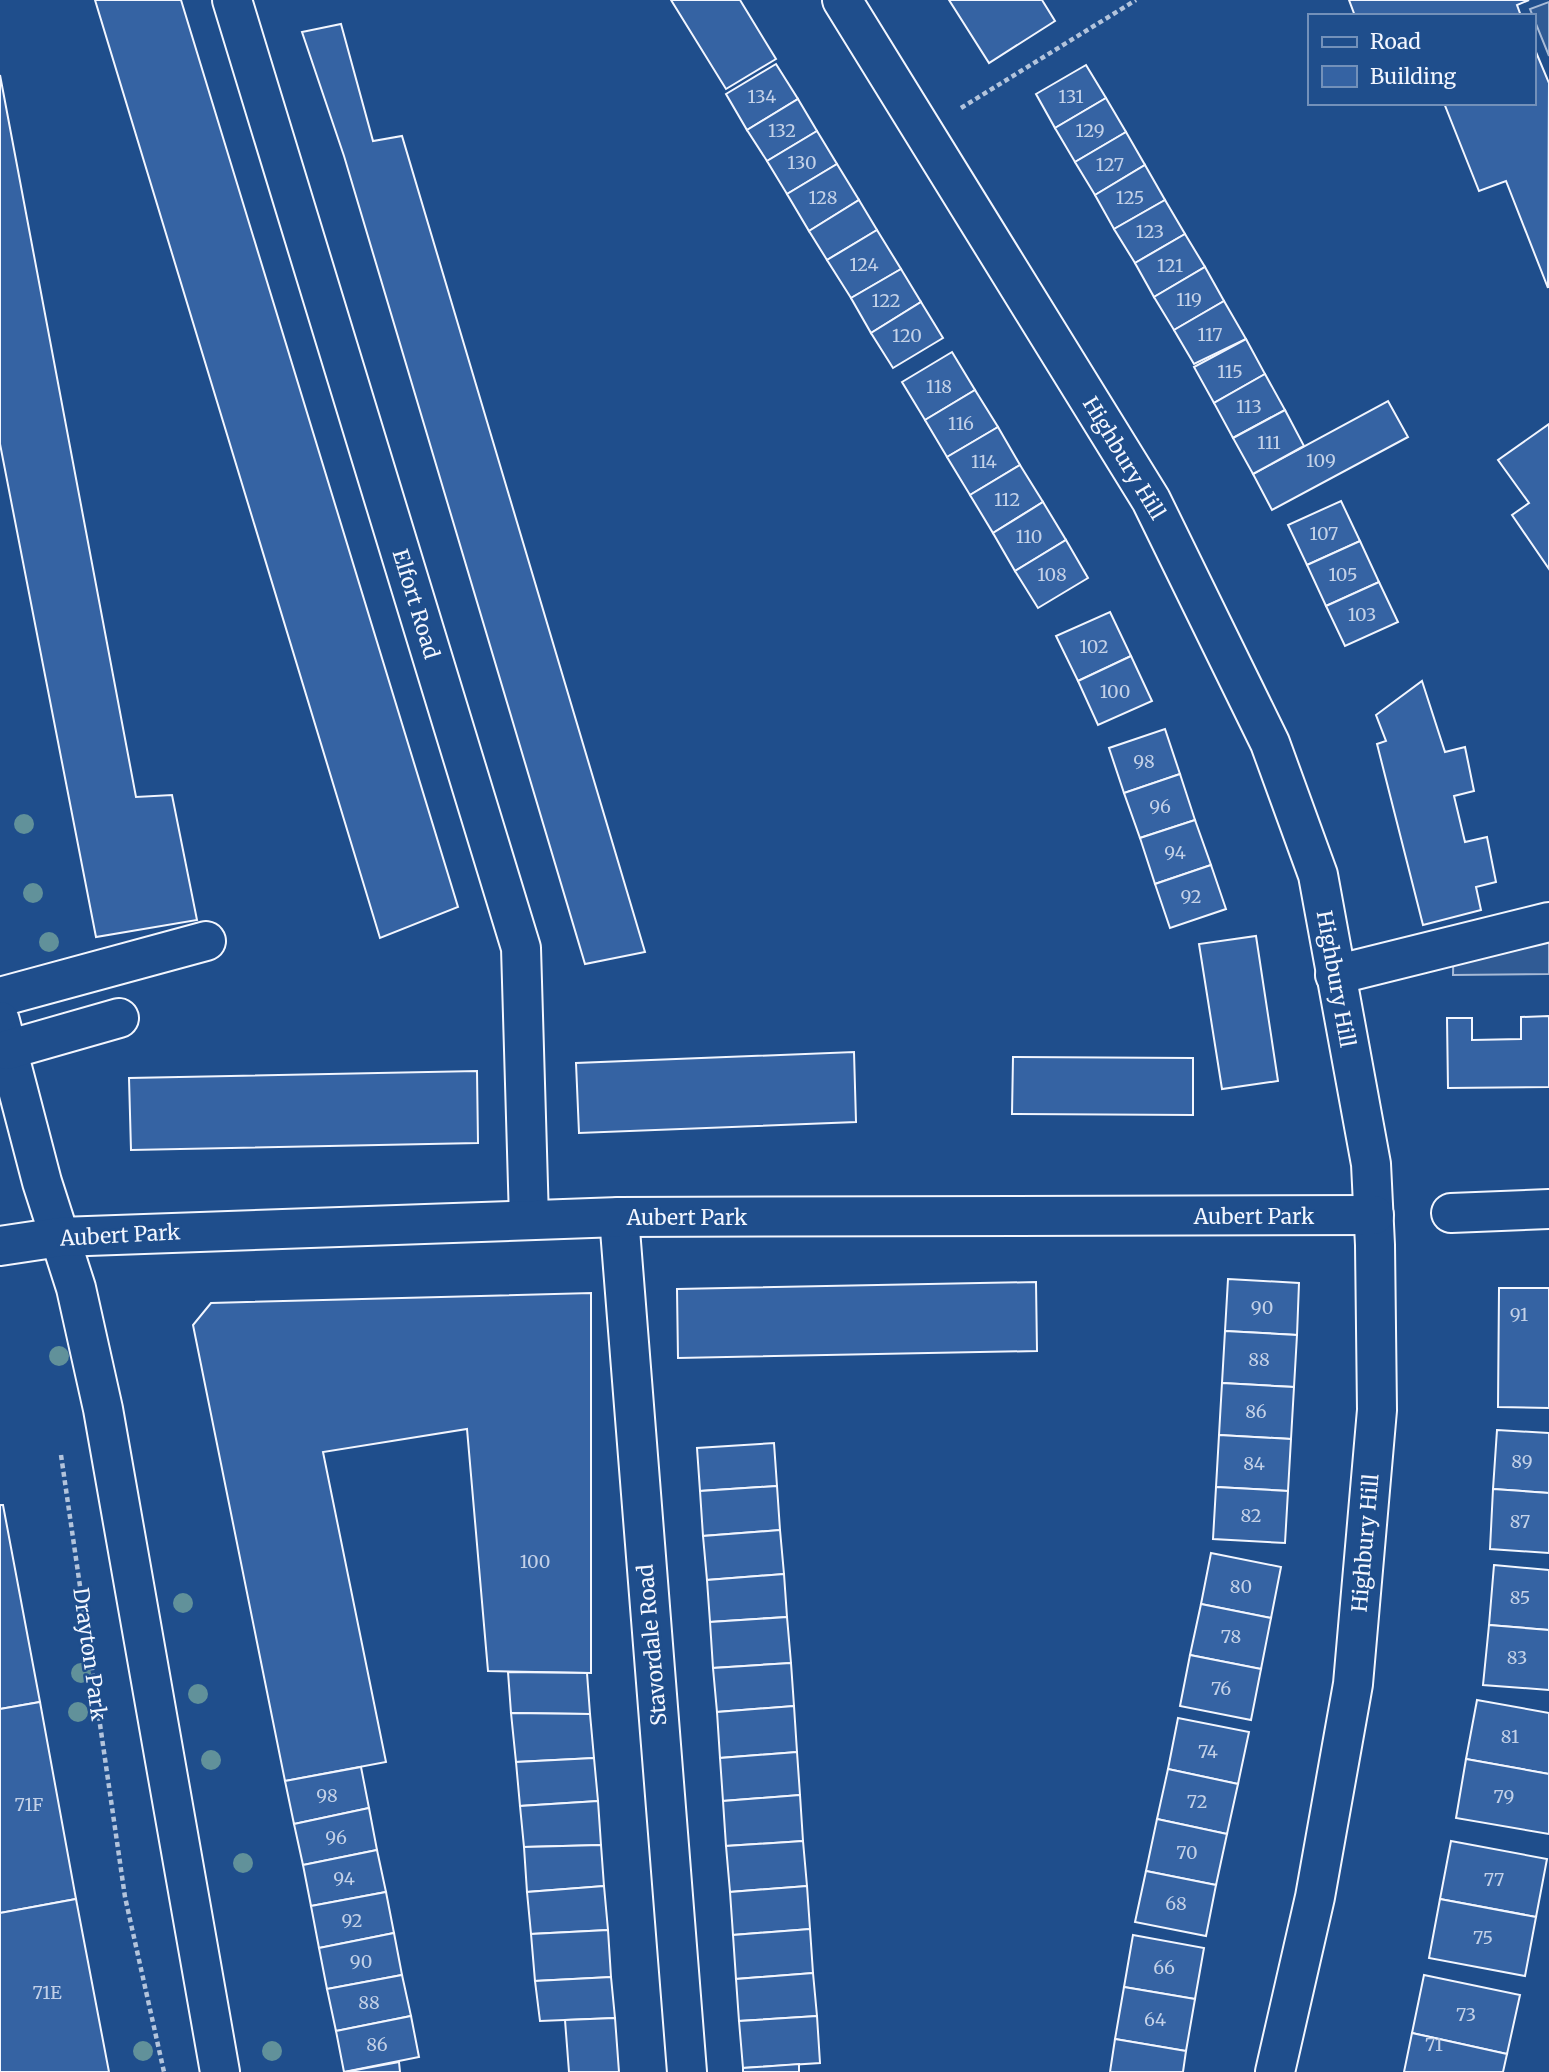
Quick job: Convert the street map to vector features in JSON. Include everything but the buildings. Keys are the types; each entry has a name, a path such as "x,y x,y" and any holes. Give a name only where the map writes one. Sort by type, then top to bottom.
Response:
{"street":[{"name":"Elfort Road","path":"232,0 522,948 529,1219"},
{"name":"Highbury Hill","path":"842,0 1151,500 1270,743 1318,875 1371,1164 1377,1410 1353,1684 1315,1897 1275,2072"},
{"path":"1335,975 1549,922"},
{"path":"0,997 206,941"},
{"path":"119,1018 4,1035 42,1182 76,1288 103,1409 220,2072"},
{"path":"1451,1213 1549,1209"},
{"name":"Aubert Park","path":"0,1247 61,1237 529,1219 1374,1215"},
{"name":"Stavordale Road","path":"619,1217 687,2072"}],"path":[{"path":"925,131 1136,0"},
{"name":"Drayton Park","path":"60,1451 125,1897 164,2072"}],"shaded area":[{"path":"1549,2 1549,56 1535,21 1535,14 1532,14 1530,9"},
{"path":"1549,908 1549,974 1453,975 1454,929"}]}
